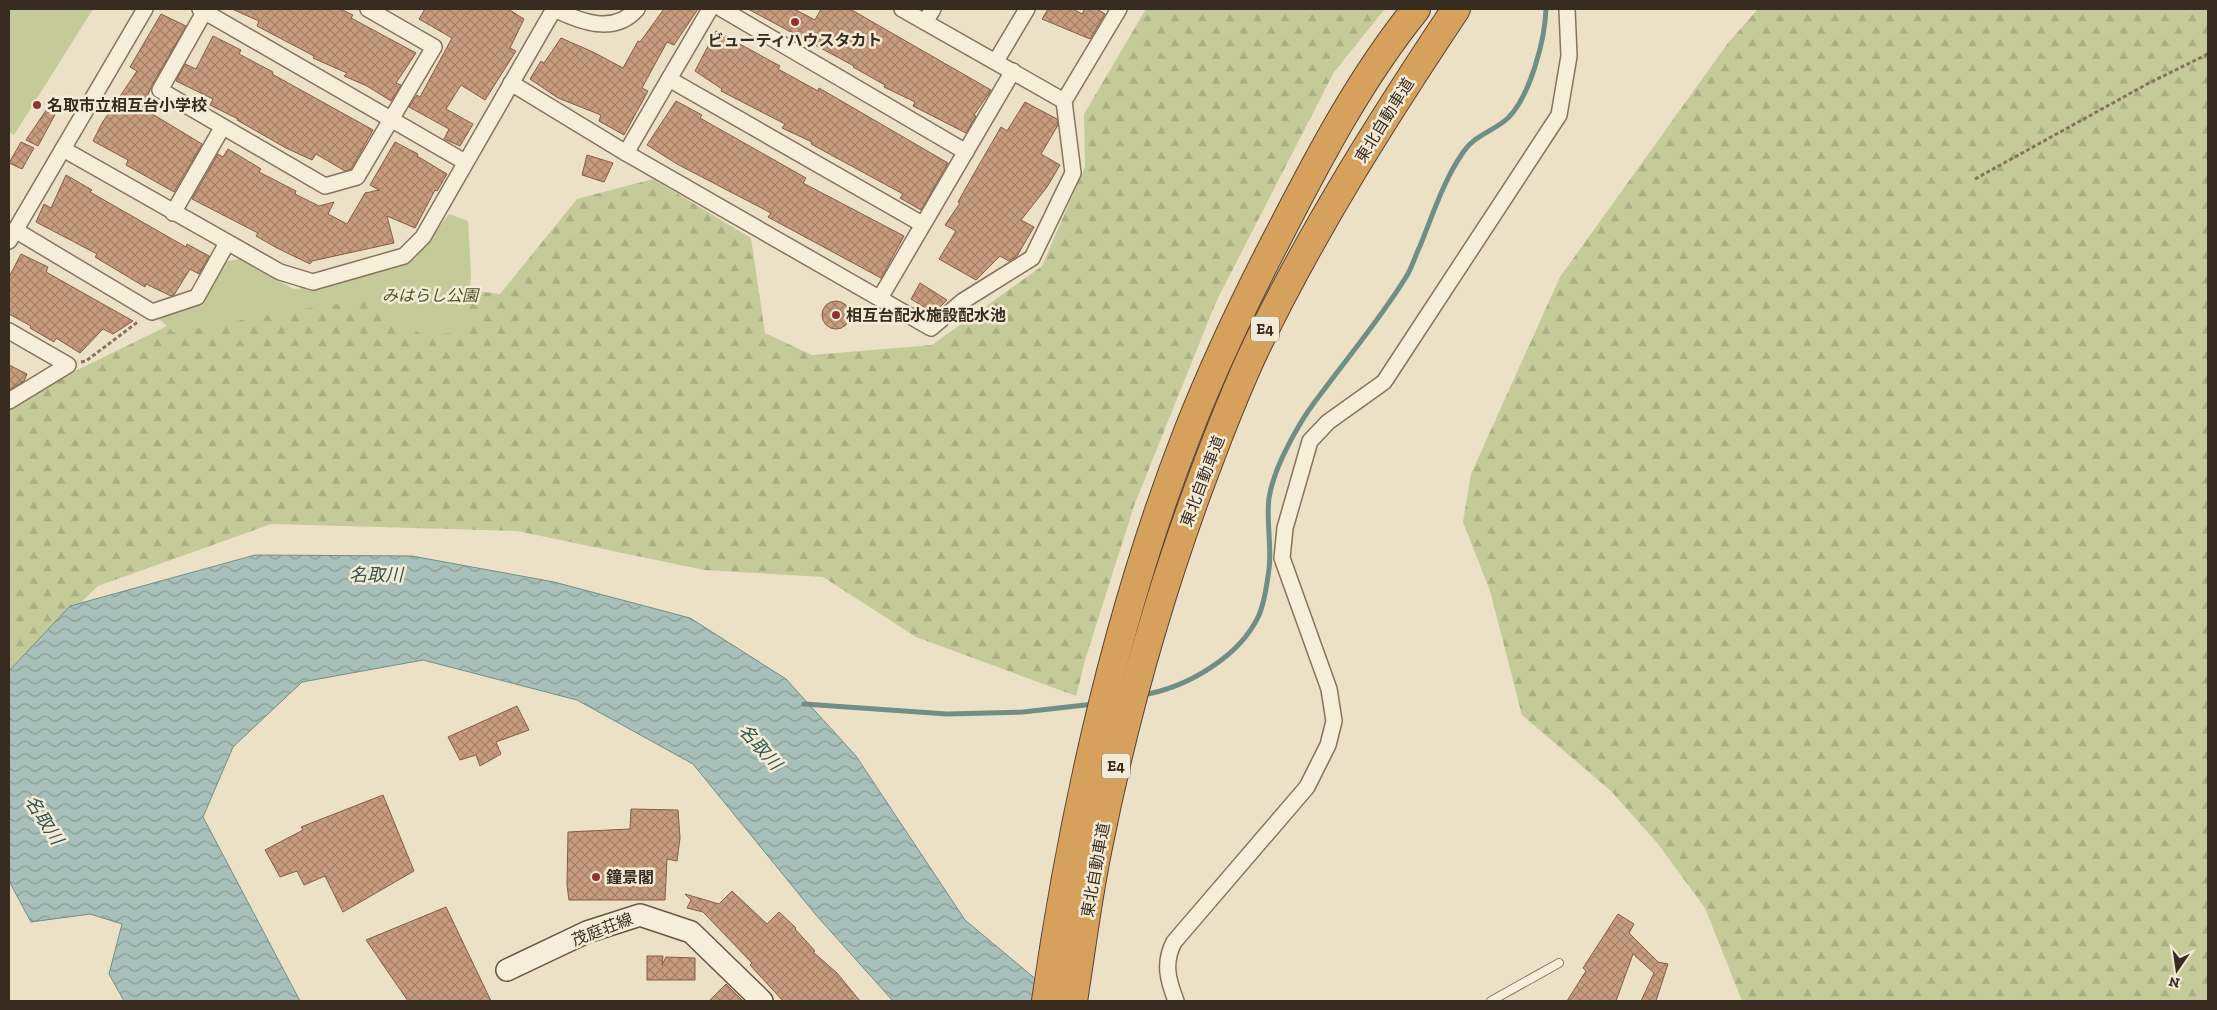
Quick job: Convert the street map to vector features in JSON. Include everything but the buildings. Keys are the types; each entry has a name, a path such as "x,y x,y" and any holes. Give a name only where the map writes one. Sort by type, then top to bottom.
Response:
{"highway":[{"name":"東北自動車道","path":"1046,1001 1059,911 1073,837 1108,682 1148,546 1189,430 1228,337 1308,177 1353,99 1416,9"},
{"name":"東北自動車道","path":"1074,1001 1096,853 1136,679 1177,547 1214,444 1257,346 1299,262 1384,117 1456,9"}],"street":[{"path":"145,9 12,235 152,312 196,297 227,243"},
{"path":"368,9 434,47 391,118 357,178 325,186 222,128 160,90 204,10 391,118 465,162"},
{"path":"63,149 280,272 313,282 404,256 423,237 554,9 577,20 600,25 618,22 637,9"},
{"path":"626,153 710,9"},
{"path":"722,9 966,152"},
{"path":"902,9 1064,101"},
{"path":"925,22 933,9"},
{"path":"996,61 1027,9"},
{"path":"511,83 626,153 931,328 963,302 1032,258 1073,174 1064,101 1119,9"},
{"path":"1176,1001 1167,971 1169,952 1174,942 1307,787 1328,745 1334,721 1328,689 1282,558 1284,528 1310,441 1328,422 1384,382 1559,114 1569,56 1567,9"},
{"path":"880,298 1012,71"},
{"path":"670,79 922,224"},
{"path":"173,213 222,128"},
{"path":"9,331 68,365 9,401"},
{"name":"茂庭荘線","path":"507,970 587,932 640,915 691,932 762,1001"}],"lane":[{"path":"1491,1001 1559,963"}],"path":[{"path":"1975,179 2149,83 2208,54"},
{"path":"68,365 86,361 152,312"}],"green space":[{"path":"9,9 93,9 14,135 9,132"},
{"path":"1146,9 1385,9 1334,72 1216,302 1134,506 1086,657 1076,696 916,637 823,577 704,570 517,531 271,524 98,586 9,672 9,410 61,378 208,306 389,280 500,294 577,199 653,179 751,238 765,333 812,355 932,345 1042,266 1085,167 1084,114"},
{"path":"1758,9 2208,9 2208,1001 1742,1001 1705,908 1658,844 1611,791 1522,715 1490,591 1463,522 1471,474 1560,277 1728,43"},
{"name":"みはらし公園","path":"449,214 468,221 471,275 466,332 423,335 367,300 294,310 174,333 158,318 202,302 224,262 239,259 294,289 329,285 415,259"}],"water":[{"name":"名取川","path":"255,555 412,556 554,582 690,618 786,679 856,756 965,920 1062,1001 893,1001 816,915 693,764 577,700 423,660 302,682 233,747 203,817 300,1001 124,1001 109,974 122,924 90,914 31,922 9,881 9,671 70,606"}],"waterway":[{"path":"1142,695 1176,685 1210,668 1239,644 1259,615 1266,592 1270,560 1269,498 1277,469 1307,412 1380,316 1408,273 1445,185 1464,151 1479,137 1508,118 1516,108 1535,67 1543,36 1546,9"},
{"path":"804,704 947,714 1023,712 1094,704"}],"place":[{"name":"ビューティハウスタカト","path":"795,22"},
{"name":"名取市立相互台小学校","path":"37,105"},
{"name":"相互台配水施設配水池","path":"836,315"},
{"name":"鐘景閣","path":"596,877"}]}
